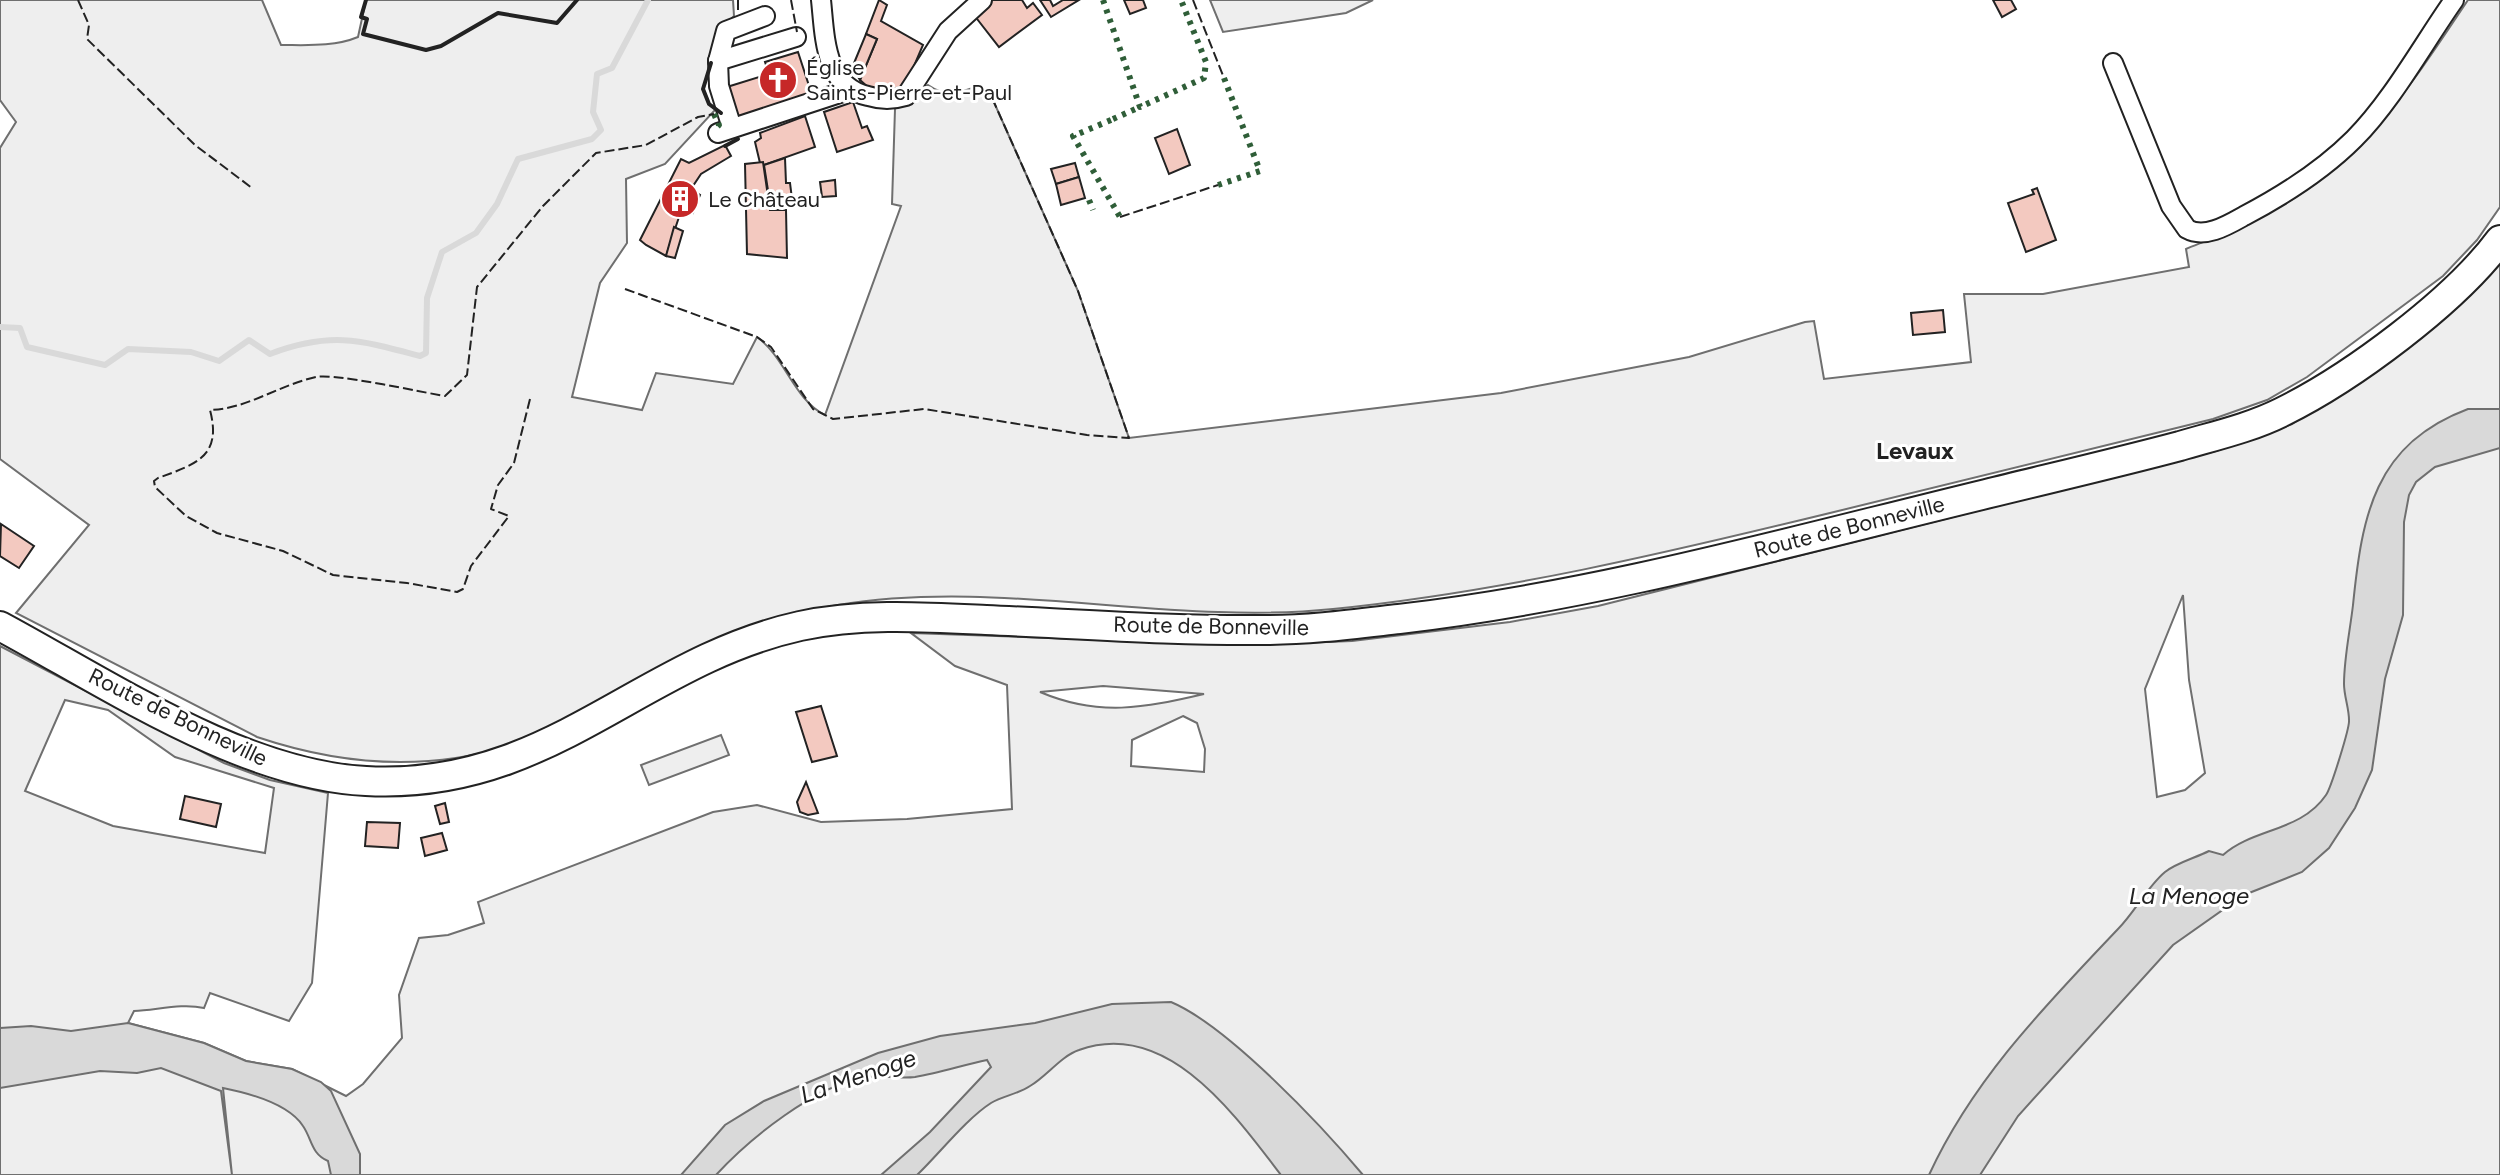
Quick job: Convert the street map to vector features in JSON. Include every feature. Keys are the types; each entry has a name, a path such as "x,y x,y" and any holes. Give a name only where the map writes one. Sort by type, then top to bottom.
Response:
{"main road":[{"name":"Route de Bonneville","path":"0,626 253,757 314,775 357,781 449,777 487,769 529,752 598,720 720,653 800,626 857,618 923,617 1271,630 1450,613 1656,574 2163,450 2259,422 2302,401 2441,303 2472,274 2500,240"}],"street":[{"path":"821,0 830,60 849,90"},
{"path":"765,16 726,31 718,61 725,131 849,90 884,100 906,96 948,31 982,0"},
{"path":"2113,63 2171,206 2187,229 2200,233 2238,219 2288,192 2341,151 2367,125 2454,0"},
{"path":"718,61 796,37"}],"shaded area":[{"path":"0,0 262,0 281,45 301,45 330,44 358,37 366,0 733,0 734,16 723,27 703,88 709,104 716,109 665,164 626,179 627,243 600,283 572,397 642,410 656,373 733,384 757,337 767,345 805,399 825,415 901,206 892,204 895,109 928,85 941,92 953,93 979,86 993,100 1078,291 1129,438 1501,393 1689,357 1814,321 1824,379 1971,362 1964,294 2043,294 2189,267 2186,249 2274,210 2315,184 2341,162 2388,112 2468,0 2500,0 2500,207 2477,240 2443,276 2307,377 2267,400 2213,419 1645,556 1521,582 1396,602 1271,613 961,597 899,598 820,608 727,634 674,660 581,714 508,746 436,760 364,760 329,756 257,737 16,613 89,525 0,459 0,148 16,122 0,100"},
{"path":"1210,0 1373,0 1346,13 1223,32"},
{"path":"2500,259 2500,1175 0,1175 0,646 224,763 270,780 328,793 312,983 289,1021 210,993 204,1008 178,1006 134,1011 128,1023 204,1043 246,1061 292,1069 346,1096 363,1084 402,1038 399,995 419,938 448,935 484,923 478,902 713,812 757,805 821,822 907,819 1012,809 1007,685 955,666 911,633 1248,645 1352,641 1510,622 1598,606 2216,451 2292,424 2340,391","holes":["2183,595 2189,680 2205,773 2185,790 2157,797 2145,689","1103,686 1204,694 1122,708 1082,705 1040,692","65,700 108,710 175,757 274,788 265,853 113,826 25,791","1183,716 1197,723 1205,749 1204,772 1131,766 1132,740"]},
{"path":"721,735 729,755 649,785 641,765"}],"water":[{"name":"La Menoge","path":"2468,409 2500,409 2500,448 2435,467 2416,482 2409,495 2404,522 2403,615 2385,679 2372,770 2355,808 2329,848 2302,872 2244,895 2173,945 2018,1116 1980,1175 1929,1175 1967,1107 2013,1044 2165,872 2209,851 2223,855 2248,839 2290,823 2316,807 2326,795 2349,725 2344,688 2345,664 2357,572 2369,513 2393,463 2412,442 2436,424"},
{"name":"La Menoge","path":"1171,1002 1194,1014 1246,1054 1299,1105 1363,1175 1281,1175 1242,1126 1196,1078 1169,1060 1141,1048 1111,1044 1072,1053 1030,1086 991,1103 962,1127 917,1175 881,1175 930,1132 991,1067 987,1060 915,1077 865,1077 846,1082 784,1116 716,1175 681,1175 725,1125 764,1101 878,1053 940,1036 1035,1023 1112,1004"},
{"path":"128,1023 204,1043 246,1061 292,1069 321,1082 331,1091 360,1154 360,1175 331,1175 328,1161 315,1150 306,1131 288,1111 267,1100 223,1088 232,1175 221,1091 161,1068 137,1073 100,1071 0,1088 0,1028 31,1026 71,1031"}],"building":[{"path":"879,0 887,5 881,21 923,45 902,94 869,88 860,80 877,39 866,34"},
{"path":"992,0 1022,0 1027,8 1033,3 1042,15 999,47 974,15"},
{"path":"1040,0 1050,0 1053,6 1063,0 1079,0 1051,17"},
{"path":"1124,0 1143,0 1146,8 1130,14"},
{"path":"1993,0 2011,0 2016,9 2002,17"},
{"path":"866,34 877,39 860,80 852,68"},
{"name":"Église Saints-Pierre-et-Paul","path":"798,52 812,95 737,121 727,87 769,74 765,62"},
{"path":"853,102 862,128 867,126 873,140 837,152 824,112"},
{"path":"805,116 815,147 764,165 760,163 755,142 761,138 760,133"},
{"path":"1177,129 1190,165 1169,174 1155,138"},
{"name":"Le Château","path":"725,145 731,156 701,174 691,189 700,195 693,213 682,208 666,256 640,240 681,159 689,163"},
{"path":"785,158 786,183 790,183 792,199 769,197 764,165"},
{"path":"763,162 770,210 786,210 787,258 747,254 745,164"},
{"path":"1075,163 1079,177 1056,184 1051,169"},
{"path":"1079,177 1085,198 1061,205 1056,184"},
{"path":"835,180 836,196 822,197 820,182"},
{"path":"2037,188 2056,240 2026,252 2008,203 2034,194 2032,190"},
{"path":"674,227 683,231 675,258 666,256"},
{"path":"1943,310 1945,332 1913,335 1911,313"},
{"path":"1,524 34,546 19,568 0,556"},
{"path":"821,706 837,756 812,762 796,712"},
{"path":"806,782 818,813 808,815 800,812 797,802"},
{"path":"185,796 221,804 216,827 180,819"},
{"path":"445,803 449,822 440,824 435,806"},
{"path":"367,822 400,823 398,848 365,846"},
{"path":"442,833 447,850 425,856 421,838"}],"waterway":[{"path":"0,327 20,328 27,347 105,365 128,349 191,352 219,361 249,340 270,354 328,340 362,342 420,356 426,353 427,298 442,252 476,233 497,204 518,159 592,139 601,130 593,112 597,74 612,68 648,0"}],"hedge":[{"path":"1103,0 1140,107 1204,78 1206,62 1181,0"},
{"path":"1218,185 1260,171 1224,78"},
{"path":"1113,119 1140,107"},
{"path":"714,114 719,125 716,128"},
{"path":"1111,120 1073,136 1120,217"},
{"path":"1089,200 1093,210"}],"fence":[{"path":"78,0 89,25 87,39 195,145 252,188"},
{"path":"738,0 738,13"},
{"path":"791,0 797,32"},
{"path":"1193,0 1224,78"},
{"path":"625,289 757,337 771,347 813,409 833,419 924,409 1087,435 1129,438 1078,291 993,100 979,86"},
{"path":"530,399 514,463 498,485 491,509 509,516 471,566 463,589 457,592 333,575 283,551 217,533 186,516 155,487 154,481 158,478 195,462 209,448 213,426 210,410 237,406 302,381 316,377 341,378 445,396 467,375 477,287 543,206 596,153 646,145 698,117 714,114"},
{"path":"1120,217 1218,185"}],"wall":[{"path":"366,0 361,17 367,19 363,34 426,50 441,46 498,13 557,23 577,0"},
{"path":"711,63 703,89 709,104 721,113"},
{"path":"725,146 738,139"}],"place":[{"name":"Église Saints-Pierre-et-Paul","path":"778,80"},
{"name":"Le Château","path":"680,199"}],"district":[{"name":"Levaux","path":"1915,450"}]}
